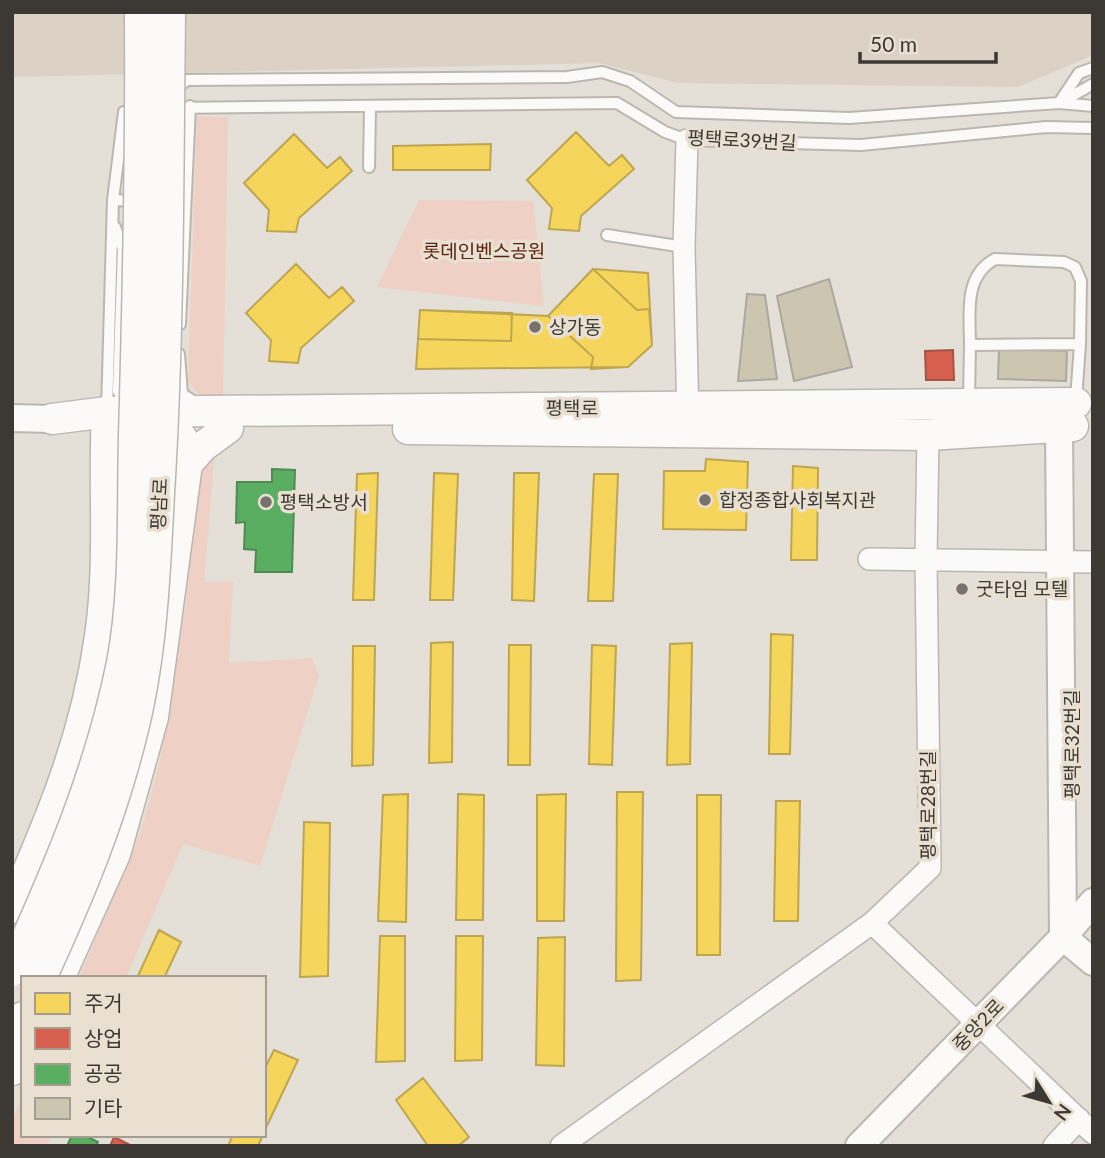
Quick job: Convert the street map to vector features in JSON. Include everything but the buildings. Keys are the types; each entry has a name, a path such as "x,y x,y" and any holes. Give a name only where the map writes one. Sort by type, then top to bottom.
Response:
{"main road":[{"name":"평남로","path":"12,971 62,861 84,804 99,759 122,661 130,592 141,151 140,12"},
{"name":"평남로","path":"42,976 101,839 134,724 153,605 166,385 170,12"},
{"name":"평택로","path":"52,419 107,412 166,422 218,419 928,420 1079,417"},
{"path":"12,908 54,813 84,721 100,634 105,552 107,412"},
{"path":"187,464 202,447 218,419"},
{"path":"60,976 115,855 153,717 187,464 183,440 166,422"},
{"path":"12,1070 19,1034"}],"street":[{"path":"687,140 684,247 688,419"},
{"path":"1079,417 1067,931 1093,962"},
{"path":"12,418 52,419"},
{"name":"평택로28번길","path":"561,1146 872,923 930,868 926,559 928,420"},
{"path":"869,559 1076,562"},
{"name":"중앙2로","path":"859,1146 979,1024 1093,902"},
{"path":"872,923 1086,1126 1054,1146"},
{"path":"1067,931 1093,944"}],"lane":[{"path":"1059,103 1079,73 1093,68"},
{"path":"181,308 160,202 174,108 174,90 187,79 567,77 602,72 631,81 676,112 849,118 1059,103 1093,106"},
{"path":"1059,103 1093,84"},
{"name":"평택로39번길","path":"161,109 190,106 370,108 617,103 665,132 687,140 862,145 1046,127 1093,128"},
{"path":"190,106 180,337 182,394 218,419"},
{"path":"369,167 370,108"},
{"path":"107,412 113,200 124,112 149,110"},
{"path":"113,200 160,202"},
{"path":"107,412 118,391 123,249 113,221"},
{"path":"607,235 684,247"},
{"path":"969,419 970,290 985,264 995,260 1064,262 1076,267 1081,281 1079,417"},
{"path":"970,345 1080,344"}],"shaded area":[{"path":"12,12 1093,12 1093,55 1018,87 678,83 599,63 12,77"}],"green space":[{"path":"197,116 228,117 223,396 200,396 188,381"},
{"name":"롯데인벤스공원","path":"419,200 533,201 544,306 377,287"},
{"path":"215,450 204,582 233,582 229,663 312,658 319,675 260,866 183,844 127,976 80,976 141,831 159,765 186,602 198,460"},
{"path":"21,1101 21,1137 50,1137 46,1146 12,1146 12,1120"}],"place":[{"name":"상가동","path":"535,327"},
{"name":"합정종합사회복지관","path":"705,500"},
{"name":"평택소방서","path":"266,502"},
{"name":"굿타임 모텔","path":"962,589"}]}
